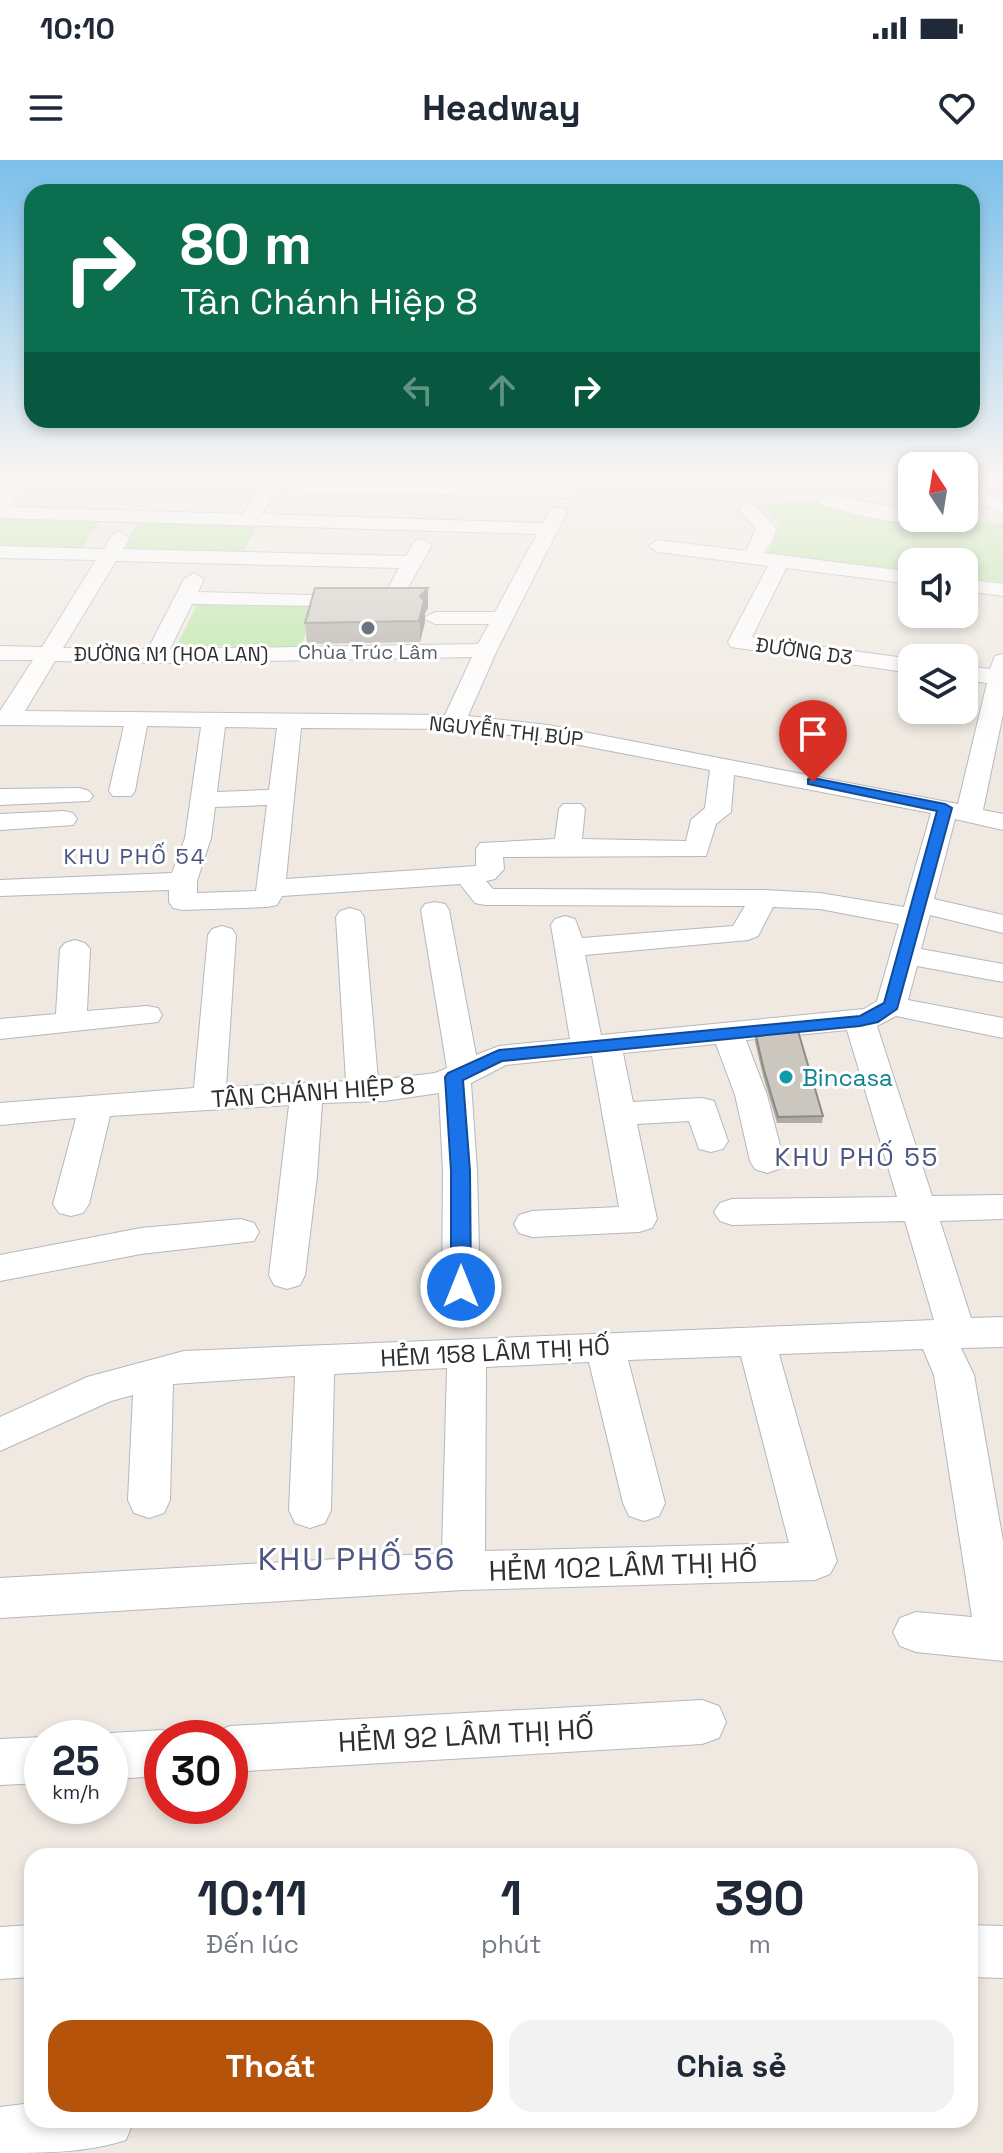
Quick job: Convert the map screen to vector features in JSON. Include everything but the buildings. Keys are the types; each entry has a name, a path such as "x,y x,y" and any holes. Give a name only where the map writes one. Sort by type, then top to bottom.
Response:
{"street":[{"path":"8,678 86,570"},
{"path":"5,718 47,655 90,570"},
{"path":"156,656 199,570"},
{"path":"185,598 390,603 407,570"},
{"path":"454,722 486,650 528,570"},
{"name":"ĐƯỜNG D3","path":"775,570 739,642 898,664"},
{"path":"850,570 898,576"},
{"path":"978,587 1003,590"},
{"path":"435,618 504,618"},
{"name":"ĐƯỜNG N1 (HOA LAN)","path":"0,653 156,656 486,650"},
{"path":"978,673 1002,672 994,745 957,811 917,911 891,1006 1003,1028"},
{"name":"NGUYỄN THỊ BÚP","path":"5,718 454,722 548,732 1003,822"},
{"path":"122,791 137,719"},
{"path":"214,719 198,838 183,881 183,902 267,899 271,888 290,720"},
{"path":"271,888 485,873 490,869 489,849 568,846 697,850 704,820 718,812 723,765"},
{"path":"0,797 80,796"},
{"path":"201,800 282,797"},
{"path":"568,846 572,809"},
{"path":"0,822 64,819"},
{"path":"467,875 485,897 763,898 917,911 1003,924"},
{"path":"0,888 183,881"},
{"path":"532,1224 639,1219 619,1114 569,948 560,897"},
{"path":"569,948 738,934 748,930 763,898"},
{"path":"435,910 459,1076 461,1287"},
{"path":"350,917 363,1091"},
{"path":"209,1099 222,935"},
{"path":"71,1021 75,949"},
{"path":"905,955 1003,973"},
{"name":"TÂN CHÁNH HIỆP 8","path":"0,1114 363,1091 438,1083 499,1056 860,1021 872,1018 891,1006"},
{"path":"0,1029 147,1015"},
{"path":"860,1021 918,1207 947,1334 1001,1640 916,1632"},
{"path":"728,1034 751,1095 767,1161"},
{"path":"287,1275 300,1176 306,1094"},
{"path":"71,1204 96,1106"},
{"path":"619,1114 702,1109 711,1141"},
{"path":"732,1212 1003,1207"},
{"path":"0,1268 141,1241 241,1232"},
{"name":"HẺM 158 LÂM THỊ HỐ","path":"0,1435 101,1388 184,1366 605,1346 1003,1332"},
{"name":"HẺM 102 LÂM THỊ HỐ","path":"0,1598 463,1571 815,1561 757,1343"},
{"path":"605,1346 644,1503"},
{"path":"463,1571 467,1353"},
{"path":"310,1510 315,1360"},
{"path":"149,1500 154,1372"},
{"name":"HẺM 92 LÂM THỊ HỐ","path":"248,1748 702,1722"},
{"path":"0,1762 24,1761"},
{"path":"978,1951 1003,1952"},
{"path":"0,1953 24,1952"},
{"path":"0,2136 53,2128"}],"green space":[{"path":"978,570 1003,570 1003,582 978,579"},
{"path":"198,603 316,606 300,649 177,645"}],"place":[{"name":"Chùa Trúc Lâm","path":"368,628"},
{"name":"Bincasa","path":"786,1077"}],"district":[{"name":"KHU PHỐ 54","path":"135,856"},
{"name":"KHU PHỐ 55","path":"857,1157"},
{"name":"KHU PHỐ 56","path":"357,1559"}],"route":[{"path":"461,1287 460,1171 454,1077 471,1072 499,1056 860,1021 872,1018 891,1006 945,808 813,782"}]}
